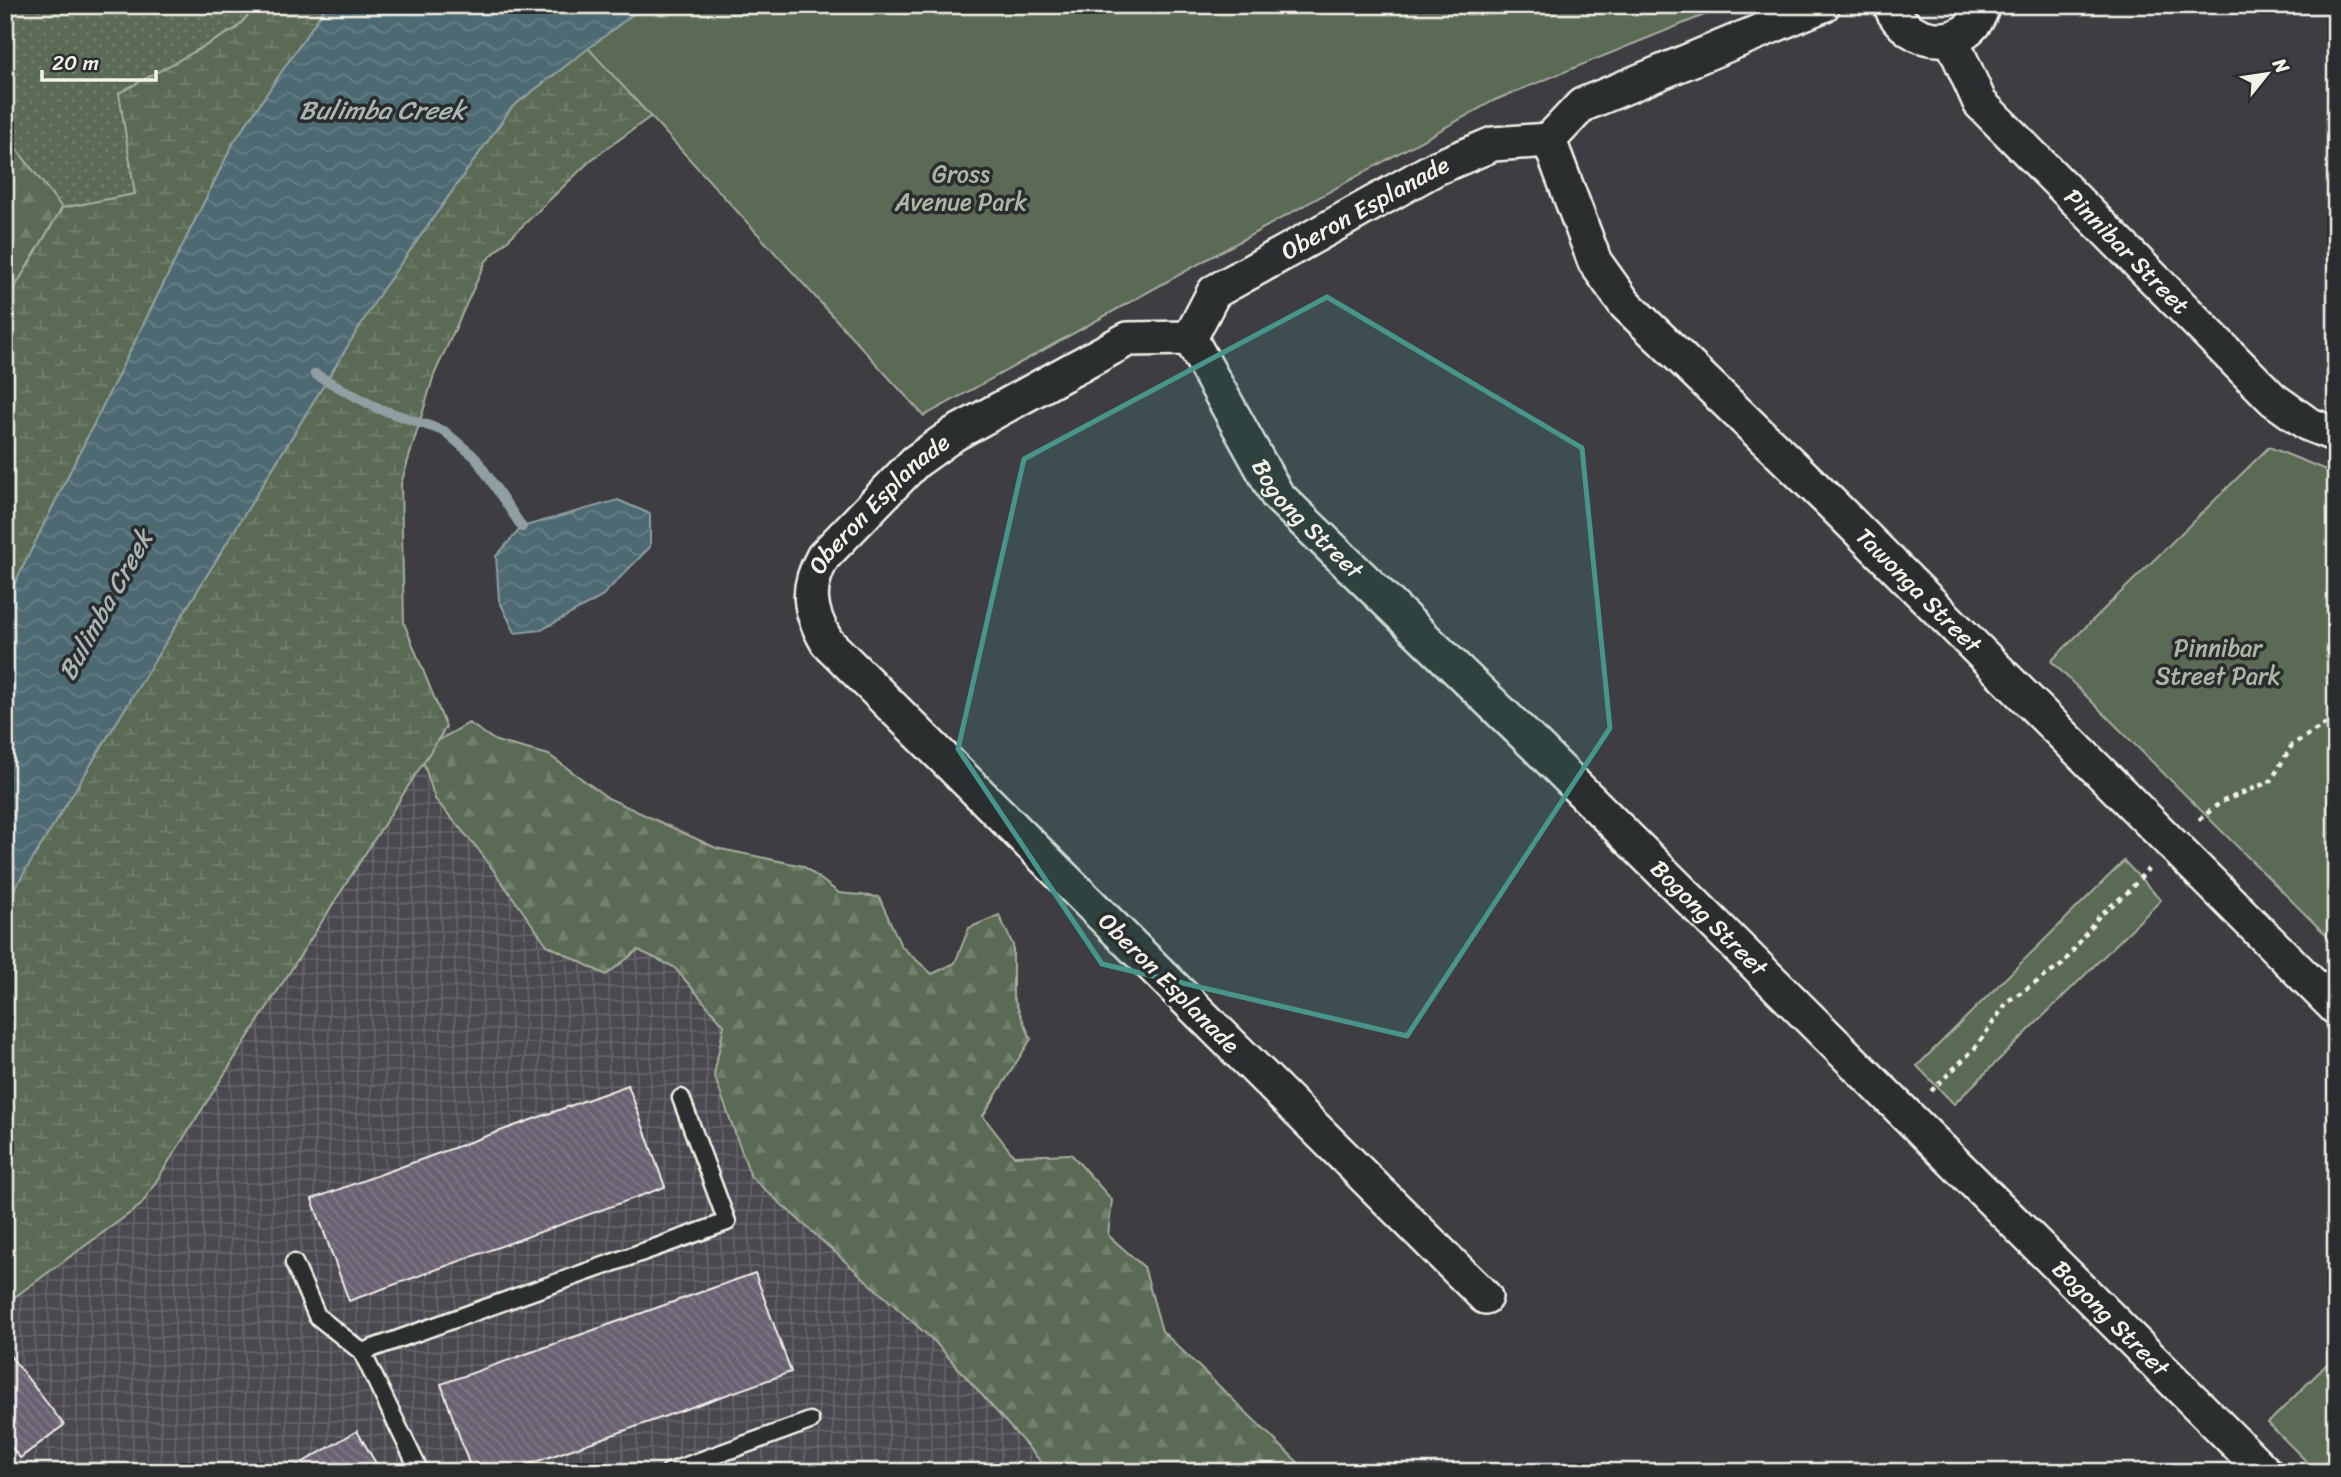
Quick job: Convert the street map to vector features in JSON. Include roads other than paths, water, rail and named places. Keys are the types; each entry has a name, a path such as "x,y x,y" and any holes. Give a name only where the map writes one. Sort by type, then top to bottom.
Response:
{"street":[{"path":"1549,140 1582,105 1823,5"},
{"path":"1890,5 1904,28 1934,40 1951,38 1964,32 1974,22 1983,5"},
{"name":"Pinnibar Street","path":"1951,38 1980,103 2273,399 2308,424 2336,436"},
{"name":"Oberon Esplanade","path":"1485,1297 827,642 817,626 810,591 815,571 823,557 915,462 954,434 1129,339 1190,338 1214,292 1437,168 1493,144 1549,140"},
{"name":"Tawonga Street","path":"1549,140 1595,261 1625,304 1827,499 2336,1008"},
{"name":"Bogong Street","path":"1190,338 1277,495 1545,755 2265,1472"}],"lane":[{"path":"362,1352 727,1222 681,1098"},
{"path":"294,1263 317,1316 362,1352 420,1472"},
{"path":"669,1472 810,1421"}],"water":[{"name":"Bulimba Creek","path":"327,5 645,5 512,107 382,290 5,904 5,603 234,142"},
{"path":"618,500 650,514 650,547 600,598 541,630 515,633 499,600 496,556 522,527"}],"waterway":[{"path":"315,374 377,408 444,431 475,457 522,527"}],"park label":[{"name":"Gross Avenue Park","path":"961,188"},
{"name":"Pinnibar Street Park","path":"2218,662"}]}
